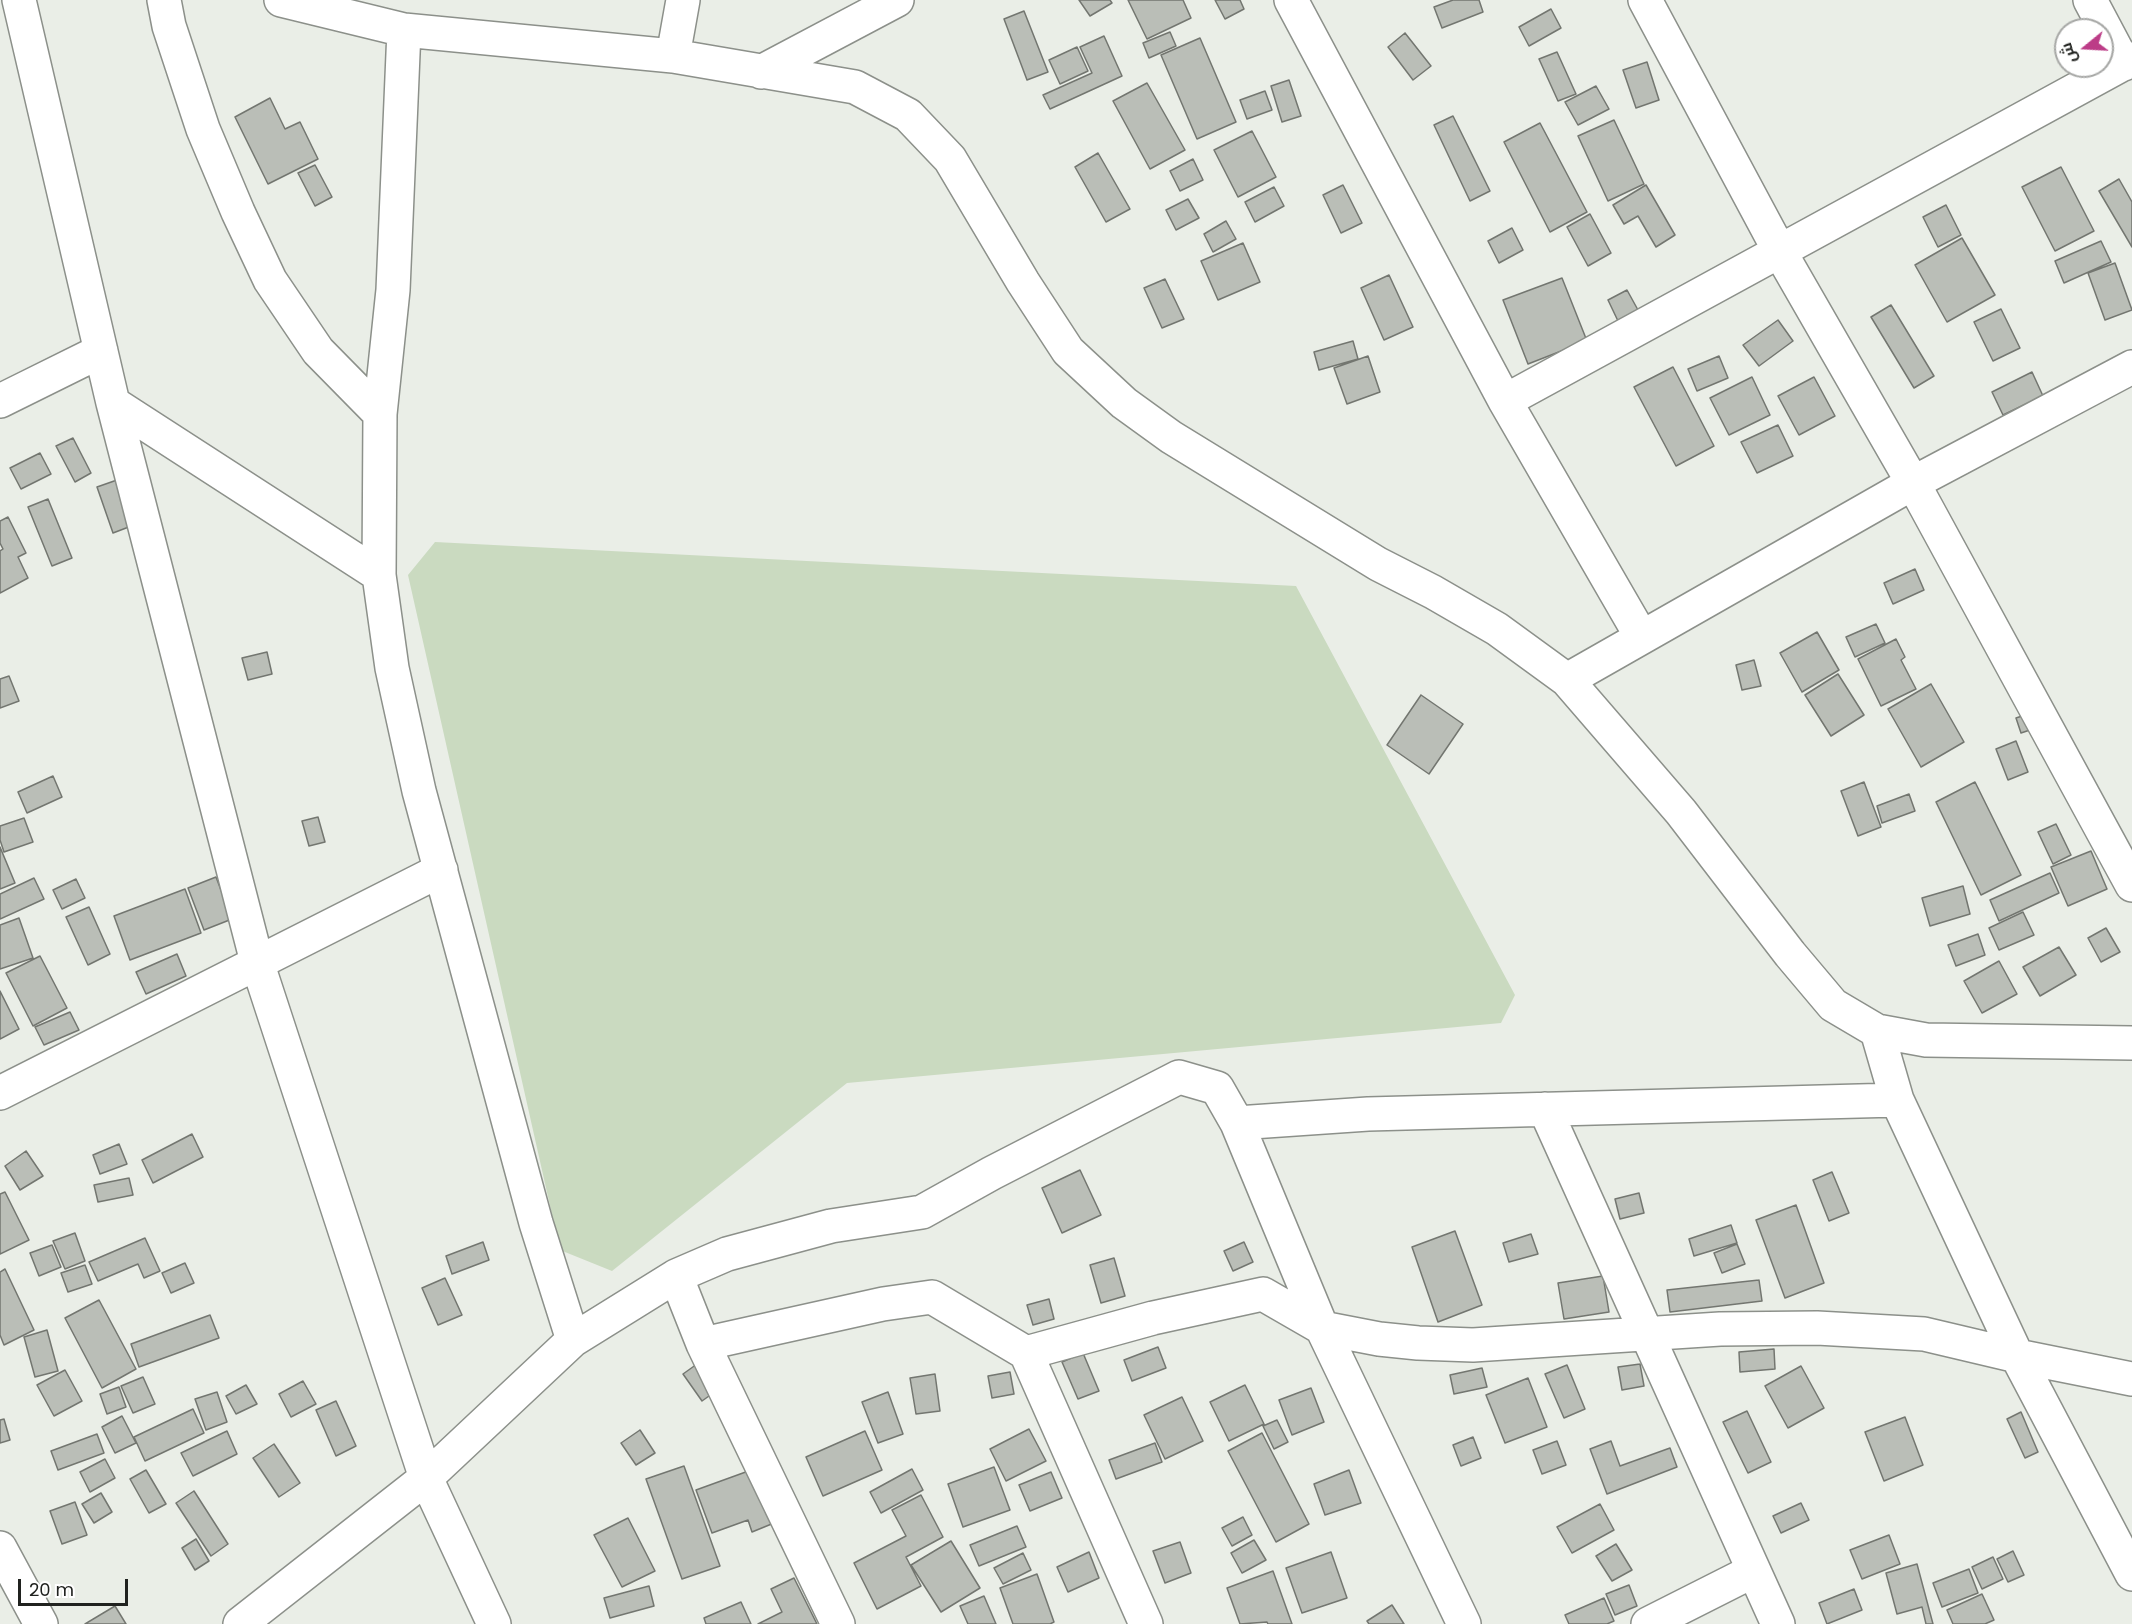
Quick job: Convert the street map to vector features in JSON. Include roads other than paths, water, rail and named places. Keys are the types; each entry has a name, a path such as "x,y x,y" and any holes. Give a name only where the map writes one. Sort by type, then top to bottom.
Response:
{"street":[{"path":"19,0 113,404 257,962 426,1478 494,1624"},
{"path":"164,0 169,26 203,129 270,280 318,351 380,414"},
{"path":"280,0 404,30 673,56 855,87 908,115 950,159 1023,282 1068,351 1124,403 1181,443 1378,564 1497,629 1567,680 1681,812 1790,954 1833,1005 1877,1031 1926,1040 2132,1043"},
{"path":"673,56 683,0"},
{"path":"761,72 897,0"},
{"path":"1291,0 1505,401 1641,636"},
{"path":"1646,0 1780,252 1913,483 2132,885"},
{"path":"1505,401 2128,62 2090,0"},
{"path":"404,30 393,290 380,414 379,575 392,668 419,791 536,1223 573,1340"},
{"path":"0,401 101,351"},
{"path":"1567,680 1913,483 2132,367"},
{"path":"113,404 379,575"},
{"path":"0,1093 441,870"},
{"path":"1877,1031 1897,1100 2017,1356 2132,1574"},
{"path":"240,1624 426,1478 573,1340 676,1276 727,1254 831,1226 922,1212 992,1173 1179,1077 1217,1088 1237,1123 1322,1328 1464,1624"},
{"path":"1237,1123 1368,1114 1897,1100"},
{"path":"1545,1109 1778,1624"},
{"path":"676,1276 704,1344 838,1624"},
{"path":"1026,1353 1153,1318 1263,1294 1322,1328 1418,1343 1473,1345 1720,1329 1817,1328 1924,1334 2017,1356 2132,1378"},
{"path":"704,1344 883,1305 932,1297 1026,1353 1146,1624"},
{"path":"0,1548 41,1624"},
{"path":"1648,1624 1753,1571"}]}
